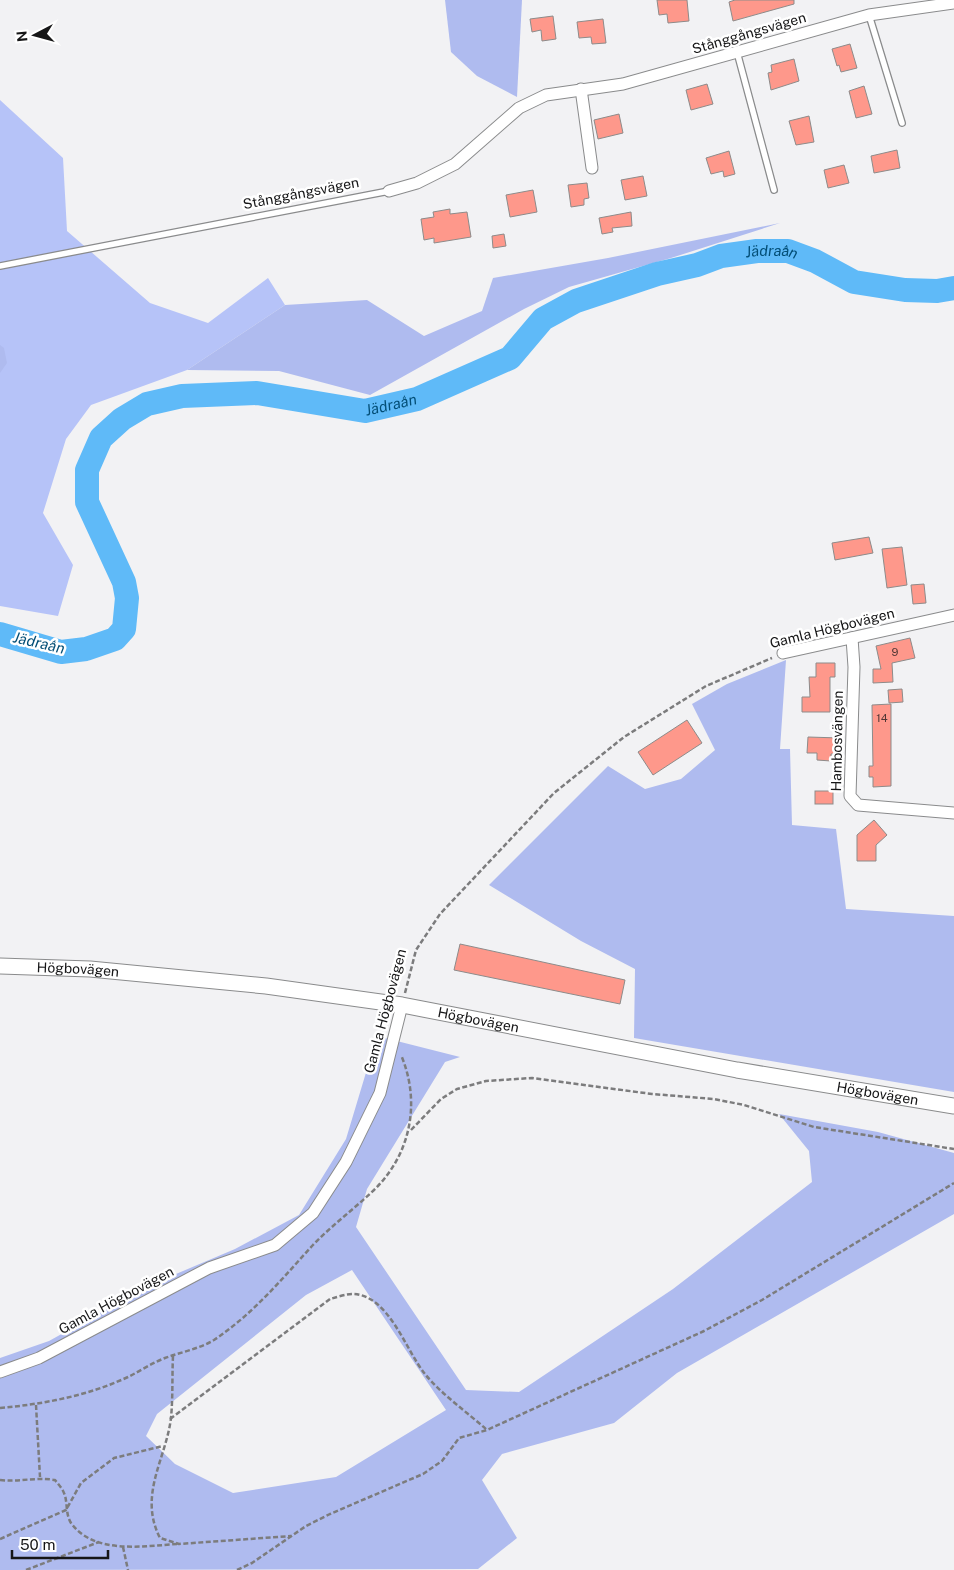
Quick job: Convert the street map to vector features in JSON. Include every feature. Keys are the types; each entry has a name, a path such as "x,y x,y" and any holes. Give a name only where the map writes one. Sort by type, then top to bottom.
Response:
{"main road":[{"name":"Högbovägen","path":"0,966 90,969 256,985 402,1005 737,1070 954,1106"}],"street":[{"name":"Stånggångsvägen","path":"389,191 417,183 455,164 510,114 546,95 623,84 894,9 954,3"},
{"path":"581,90 592,168"},
{"name":"Gamla Högbovägen","path":"783,654 954,615"},
{"name":"Hambosvängen","path":"852,638 854,667 850,796 858,805 954,813"},
{"name":"Gamla Högbovägen","path":"0,1372 39,1358 209,1268 275,1245 313,1213 346,1162 380,1092 395,1040 402,1005"}],"lane":[{"path":"869,15 902,123"},
{"path":"737,52 774,190"},
{"name":"Stånggångsvägen","path":"0,266 389,191"}],"path":[{"name":"Gamla Högbovägen","path":"402,1005 416,950 440,914 554,794 624,737 706,686 783,654"},
{"path":"0,1408 36,1405 84,1394 127,1378 173,1356 214,1340 279,1286 313,1245 376,1188 393,1166 410,1131 413,1116 411,1092 403,1058 395,1040"},
{"path":"410,1131 441,1099 457,1089 486,1081 532,1078 652,1094 714,1099 744,1105 814,1127 954,1150"},
{"path":"238,1570 330,1514 423,1474 442,1461 459,1438 487,1430 704,1331 754,1305 954,1183"},
{"path":"170,1420 330,1299 352,1294 367,1297 383,1310 425,1374 487,1430"},
{"path":"173,1356 170,1420 153,1480 153,1524 160,1538 179,1544"},
{"path":"36,1405 40,1478"},
{"path":"0,1539 66,1510 80,1483 114,1458 163,1446"},
{"path":"0,1480 13,1481 40,1478 55,1480 64,1494 66,1510 71,1523 82,1533 99,1542 123,1547 291,1536"},
{"path":"26,1570 99,1542"},
{"path":"123,1547 128,1570"}],"shaded area":[{"path":"445,0 522,0 517,97 477,76 451,52"},
{"path":"0,100 63,158 67,231 150,303 208,323 268,278 285,305 187,370 91,405 66,439 43,513 73,565 58,616 0,606"},
{"path":"780,223 671,258 569,287 524,309 370,395 279,371 187,370 285,305 367,300 424,336 482,311 493,278 608,258"},
{"path":"0,345 4,348 7,363 0,373"},
{"path":"786,660 780,749 790,749 792,825 836,829 846,909 954,916 954,1092 634,1038 635,969 581,941 489,885 608,766 645,789 681,779 715,750 692,704 727,684"},
{"path":"377,1036 460,1057 445,1062 367,1189 356,1227 466,1390 519,1392 673,1289 812,1182 809,1151 779,1114 878,1132 954,1153 954,1214 677,1373 614,1423 502,1454 482,1480 517,1538 478,1569 0,1570 0,1358 49,1341 150,1285 235,1249 299,1215 346,1139","holes":["352,1270 446,1410 336,1477 233,1493 175,1464 146,1436 157,1414 306,1295"]}],"building":[{"path":"657,0 687,0 689,21 668,23 667,14 659,15"},
{"path":"735,0 794,0 794,4 733,21 729,2"},
{"path":"553,16 556,39 542,41 541,30 532,32 530,19"},
{"path":"603,19 606,43 592,44 591,37 579,38 577,22"},
{"path":"850,44 857,68 841,72 839,65 837,66 832,49"},
{"path":"794,59 799,81 771,90 768,73 772,72 771,65"},
{"path":"707,84 713,104 691,110 686,90"},
{"path":"864,86 872,114 856,118 849,91"},
{"path":"619,114 623,133 598,139 594,120"},
{"path":"809,116 814,142 796,145 789,121"},
{"path":"897,150 900,168 874,173 871,156"},
{"path":"729,151 735,174 724,177 723,171 711,174 706,158"},
{"path":"844,165 849,183 828,188 824,170"},
{"path":"643,176 647,196 625,200 621,180"},
{"path":"587,183 589,198 584,199 584,205 571,207 568,185"},
{"path":"533,190 537,212 510,217 506,195"},
{"path":"450,209 450,214 467,212 471,237 434,243 434,238 424,240 421,219 434,217 433,212"},
{"path":"631,212 632,226 612,228 613,232 602,234 599,218"},
{"path":"504,234 506,246 493,248 492,236"},
{"path":"869,537 873,553 835,560 832,543"},
{"path":"902,547 907,585 887,588 882,549"},
{"path":"924,584 926,603 913,604 911,585"},
{"path":"910,638 915,658 892,663 893,682 873,683 873,669 881,669 876,646"},
{"path":"816,663 835,663 835,677 830,677 830,712 802,712 802,697 810,697 809,677 816,677"},
{"path":"902,689 903,702 889,703 888,690"},
{"path":"891,704 891,786 873,787 873,777 869,777 869,766 873,766 872,705"},
{"path":"687,720 702,743 653,775 638,752"},
{"path":"808,737 840,738 839,754 831,754 831,761 817,760 817,753 807,753"},
{"path":"815,791 833,791 833,804 815,804"},
{"path":"874,820 887,835 876,845 876,861 857,861 857,835"},
{"path":"460,944 625,980 620,1004 454,970"}],"waterway":[{"name":"Jädraån","path":"0,634 61,652 86,649 115,639 124,629 127,598 124,582 87,502 87,470 101,438 122,419 147,404 182,396 257,393 365,411 417,399 510,358 543,319 576,301 657,274 697,265 721,256 757,251 788,251 815,261 854,282 905,290 937,291 954,288"}]}
